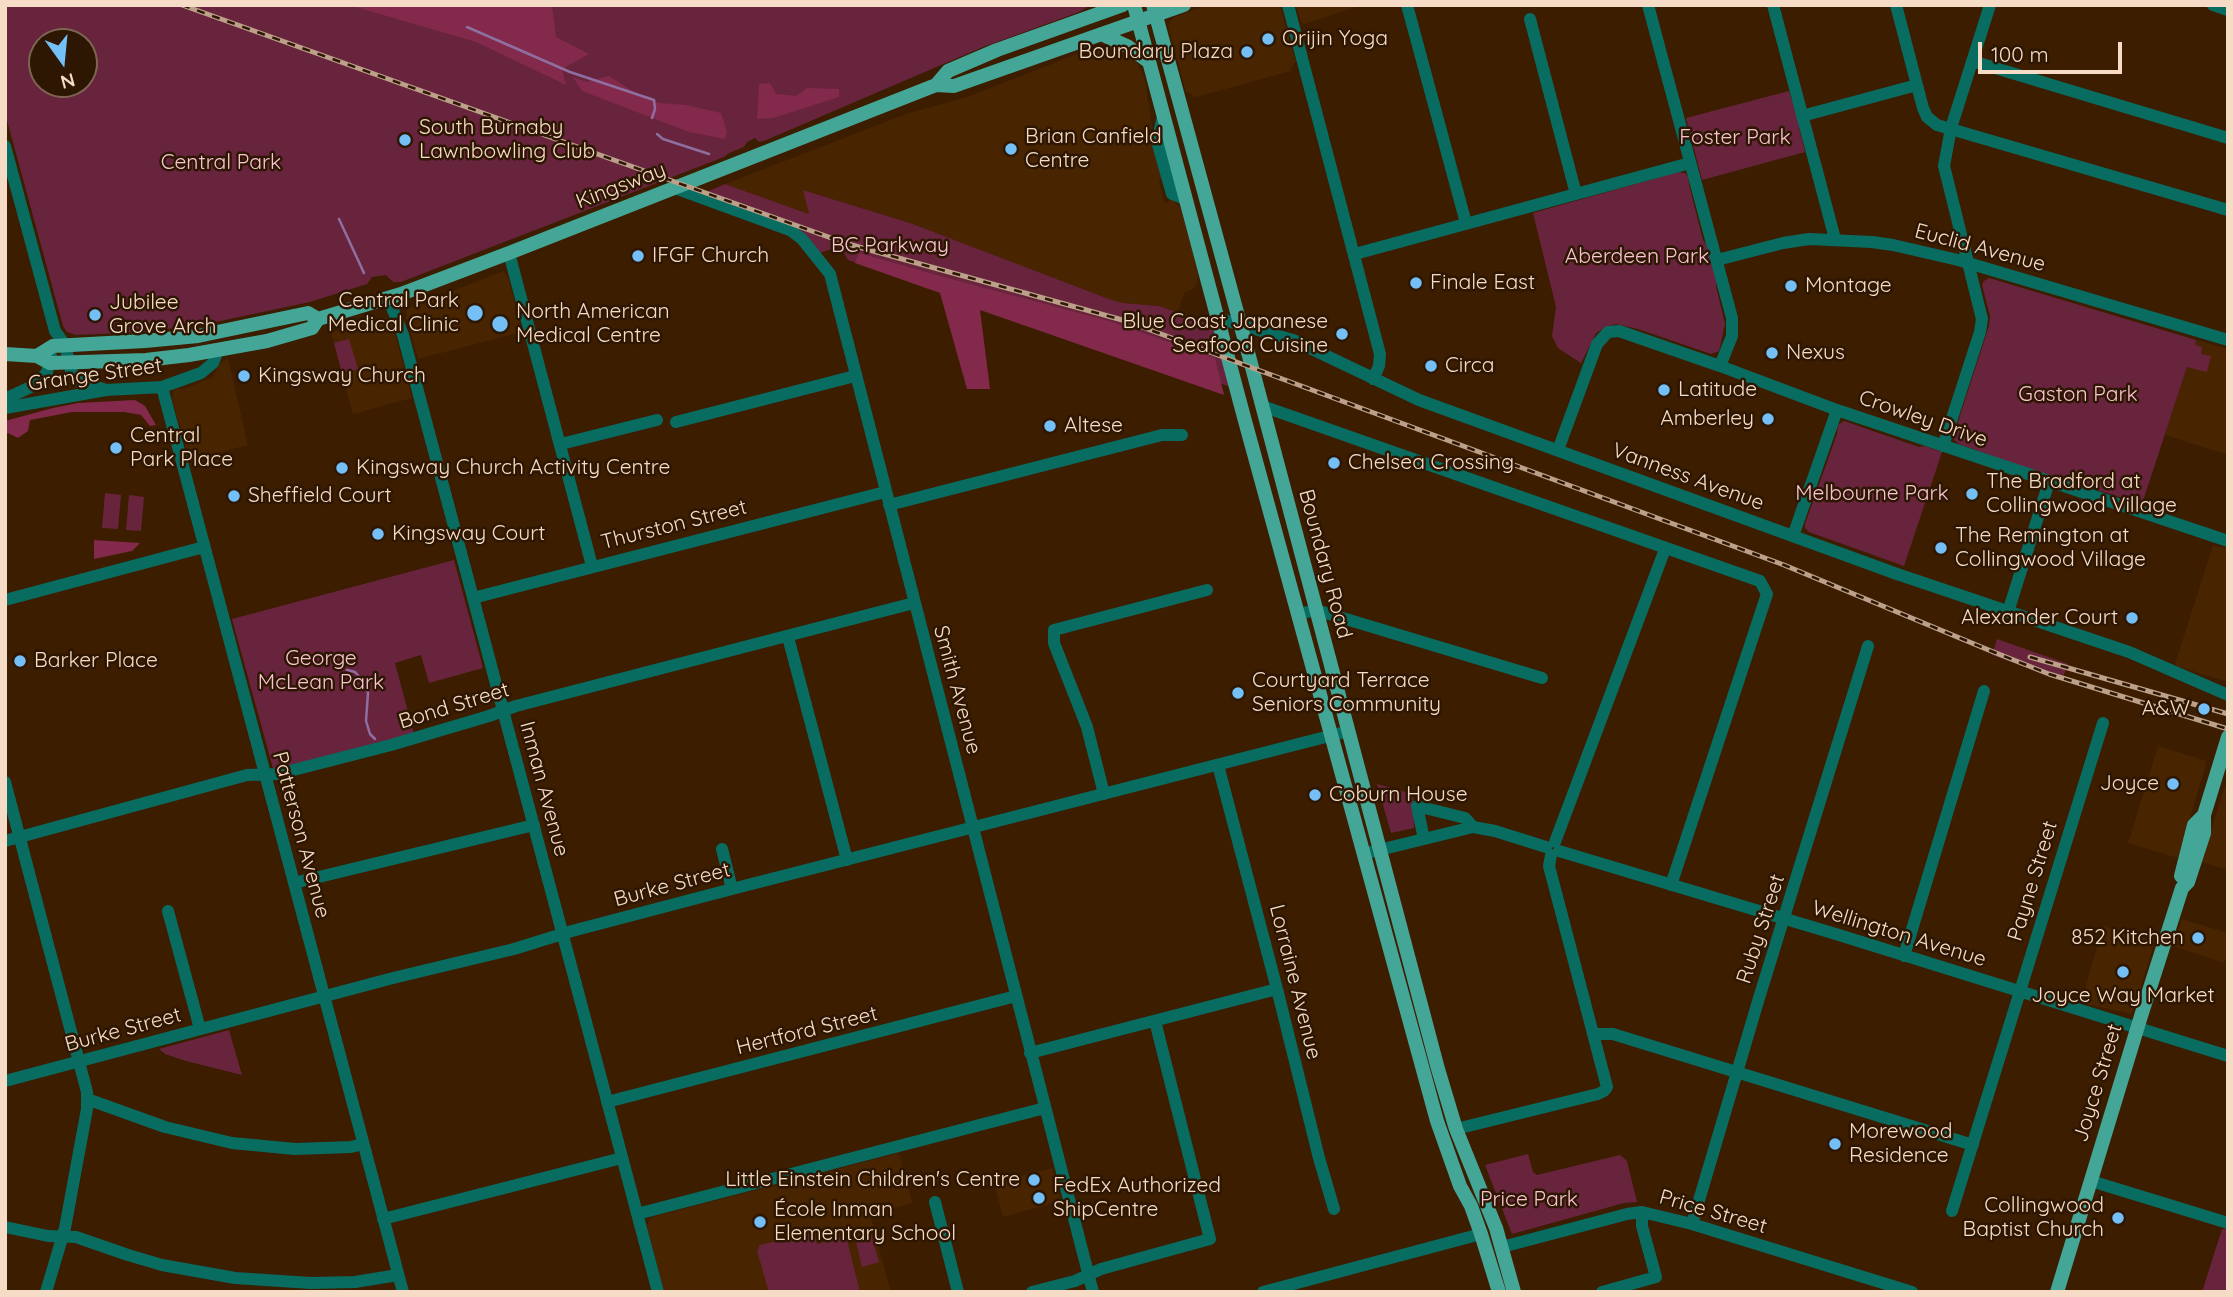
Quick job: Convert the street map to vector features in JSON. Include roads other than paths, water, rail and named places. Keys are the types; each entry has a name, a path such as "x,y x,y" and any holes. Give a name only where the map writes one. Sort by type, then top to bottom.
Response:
{"main road":[{"name":"Kingsway","path":"936,85 948,71 997,50 1100,9 1123,5"},
{"name":"Boundary Road","path":"1134,5 1147,61 1437,1121 1460,1186 1482,1234 1499,1292"},
{"name":"Kingsway","path":"5,354 68,362 146,360 267,341 312,328 318,319 388,298 509,253 936,85 954,86 1138,22 1155,10 1184,5"},
{"name":"Boundary Road","path":"1155,10 1438,1069 1456,1129 1502,1247 1514,1292"},
{"path":"1101,34 1127,46 1147,61"},
{"name":"Kingsway","path":"43,359 58,341 145,341 198,336 308,313 318,319"},
{"name":"Joyce Street","path":"2057,1292 2182,888 2180,880 2194,825 2204,815 2228,737"},
{"path":"1471,1206 1493,1242 1502,1247"}],"street":[{"path":"1288,5 1380,354 1379,366 1373,379"},
{"path":"1407,5 1466,223"},
{"path":"1648,5 1733,326 1732,336 1720,366"},
{"path":"1773,5 1835,239"},
{"path":"1896,5 1927,117 1937,125 2228,210"},
{"path":"1943,446 1980,332 1980,308 1945,176 1945,155 1990,5"},
{"path":"2213,5 2228,10"},
{"path":"1530,19 1576,194"},
{"path":"1972,61 2228,138"},
{"path":"1802,116 1917,85"},
{"path":"5,146 58,341 78,381 106,390"},
{"path":"1354,254 1690,163"},
{"name":"Smith Avenue","path":"675,188 790,230 802,239 830,274 1093,1292"},
{"name":"Euclid Avenue","path":"1717,260 1810,239 1893,245 1968,263 2228,340"},
{"path":"509,253 592,566"},
{"name":"Inman Avenue","path":"388,298 403,335 658,1292"},
{"name":"Vanness Avenue","path":"1217,318 1293,340 1419,400 1897,574 2129,652 2228,695"},
{"name":"Crowley Drive","path":"1558,450 1597,344 1608,332 1625,331 1837,411 2228,541"},
{"name":"Grange Street","path":"5,408 106,390 162,387 201,373 213,363 218,350"},
{"path":"5,399 37,384 47,372 43,359"},
{"path":"676,422 855,376"},
{"name":"Patterson Avenue","path":"162,387 403,1292"},
{"path":"1262,406 1760,581 1767,594 1671,884"},
{"path":"1793,536 1837,411"},
{"path":"561,444 657,420"},
{"path":"889,505 1162,435 1182,435"},
{"path":"2008,612 2049,482"},
{"name":"Thurston Street","path":"473,598 885,492"},
{"path":"5,600 204,547"},
{"path":"1456,1129 1606,1090 1607,1083 1549,866 1665,549"},
{"path":"1104,794 1087,727 1054,643 1054,629 1207,590"},
{"name":"Bond Street","path":"5,841 247,775 278,774 391,745 586,687 914,603"},
{"path":"1299,614 1316,610 1542,678"},
{"path":"788,637 847,860"},
{"name":"Ruby Street","path":"1692,1224 1868,646"},
{"path":"1904,956 1984,691"},
{"name":"Payne Street","path":"1952,1211 2103,723"},
{"name":"Burke Street","path":"5,1081 732,889 1349,731"},
{"name":"Lorraine Avenue","path":"1219,765 1278,989 1315,1145 1334,1209"},
{"path":"5,782 87,1087 62,1237 46,1292"},
{"name":"Wellington Avenue","path":"1424,839 1417,806 1465,818 1473,827"},
{"path":"294,883 534,825"},
{"name":"Wellington Avenue","path":"1363,855 1473,827 1495,831 2228,1056"},
{"path":"722,849 732,889"},
{"path":"168,911 200,1029"},
{"path":"1030,1053 1278,989"},
{"name":"Hertford Street","path":"607,1102 1016,996"},
{"path":"1032,1292 1088,1276 1101,1269 1210,1239 1155,1021"},
{"path":"1594,1034 1613,1034 1973,1145"},
{"path":"87,1098 165,1127 232,1143 295,1149 351,1147 363,1144"},
{"path":"637,1214 1045,1108"},
{"path":"383,1219 622,1158"},
{"path":"2091,1181 2228,1223"},
{"path":"935,1202 958,1292"},
{"path":"1602,1292 1656,1278 1642,1226 1642,1212"},
{"name":"Price Street","path":"1502,1247 1642,1212 1692,1224 1912,1292"},
{"path":"5,1227 48,1236 76,1237 162,1265 234,1278 311,1283 355,1282 398,1275"},
{"path":"1263,1292 1482,1234"}],"waterway":[{"path":"467,27 570,72 654,100 652,118"},
{"path":"657,134 663,139 709,154"},
{"path":"339,219 364,273"},
{"path":"347,670 355,672 368,693 366,721 370,734 375,739"}],"railway":[{"path":"182,5 848,244 1126,321 1784,565 2049,674 2228,729"},
{"path":"2030,657 2228,714"}],"place":[{"name":"Orijin Yoga","path":"1268,39"},
{"name":"Boundary Plaza","path":"1247,52"},
{"name":"South Burnaby Lawnbowling Club","path":"405,140"},
{"name":"Brian Canfield Centre","path":"1011,149"},
{"name":"IFGF Church","path":"638,256"},
{"name":"Finale East","path":"1416,283"},
{"name":"Montage","path":"1791,286"},
{"name":"Central Park Medical Clinic","path":"475,313"},
{"name":"Jubilee Grove Arch","path":"95,315"},
{"name":"North American Medical Centre","path":"500,324"},
{"name":"Blue Coast Japanese Seafood Cuisine","path":"1342,334"},
{"name":"Nexus","path":"1772,353"},
{"name":"Circa","path":"1431,366"},
{"name":"Kingsway Church","path":"244,376"},
{"name":"Latitude","path":"1664,390"},
{"name":"Amberley","path":"1768,419"},
{"name":"Altese","path":"1050,426"},
{"name":"Central Park Place","path":"116,448"},
{"name":"Chelsea Crossing","path":"1334,463"},
{"name":"Kingsway Church Activity Centre","path":"342,468"},
{"name":"The Bradford at Collingwood Village","path":"1972,494"},
{"name":"Sheffield Court","path":"234,496"},
{"name":"Kingsway Court","path":"378,534"},
{"name":"The Remington at Collingwood Village","path":"1941,548"},
{"name":"Alexander Court","path":"2132,618"},
{"name":"Barker Place","path":"20,661"},
{"name":"Courtyard Terrace Seniors Community","path":"1238,693"},
{"name":"A&W","path":"2204,709"},
{"name":"Joyce","path":"2173,784"},
{"name":"Coburn House","path":"1315,795"},
{"name":"852 Kitchen","path":"2198,938"},
{"name":"Joyce Way Market","path":"2123,972"},
{"name":"Morewood Residence","path":"1835,1144"},
{"name":"Little Einstein Children's Centre","path":"1034,1180"},
{"name":"FedEx Authorized ShipCentre","path":"1039,1198"},
{"name":"Collingwood Baptist Church","path":"2118,1218"},
{"name":"École Inman Elementary School","path":"760,1222"}],"park label":[{"name":"Foster Park","path":"1735,138"},
{"name":"Central Park","path":"221,163"},
{"name":"BC Parkway","path":"890,246"},
{"name":"Aberdeen Park","path":"1637,257"},
{"name":"Gaston Park","path":"2078,395"},
{"name":"Melbourne Park","path":"1872,494"},
{"name":"George McLean Park","path":"321,671"},
{"name":"Price Park","path":"1529,1200"}]}
